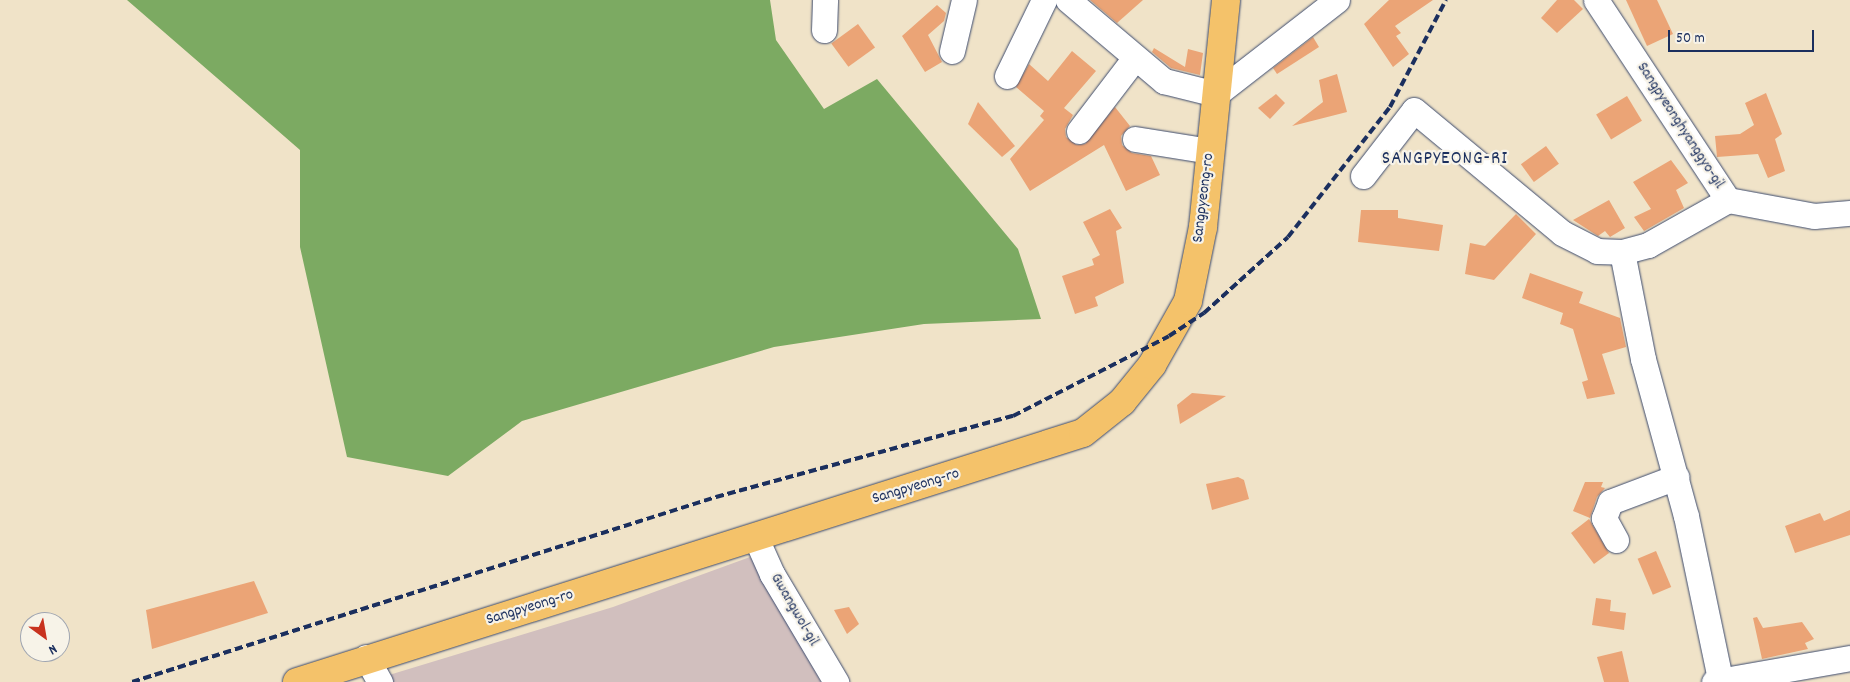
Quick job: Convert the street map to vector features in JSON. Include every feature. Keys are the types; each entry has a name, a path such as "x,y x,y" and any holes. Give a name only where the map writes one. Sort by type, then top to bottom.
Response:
{"main road":[{"name":"Sangpyeong-ro","path":"297,682 366,657 1041,449 1083,433 1122,402 1152,365 1188,301 1203,227 1226,0"}],"street":[{"path":"824,30 825,0"},
{"path":"952,51 964,0"},
{"path":"1007,76 1044,0"},
{"path":"1068,0 1134,59 1164,81 1216,94 1337,0"},
{"name":"Sangpyeonghyanggyo-gil","path":"1596,0 1728,200 1814,216 1850,212"},
{"path":"1079,131 1134,59"},
{"path":"1363,176 1414,110 1562,233 1597,251 1622,252 1660,240 1728,200"},
{"path":"1135,139 1210,151"},
{"path":"1622,252 1643,359 1676,477 1717,681 1850,658"},
{"path":"1616,540 1604,518 1610,502 1676,477"},
{"name":"Gwangwol-gil","path":"755,536 836,682"},
{"path":"366,657 380,682"}],"shaded area":[{"path":"750,557 821,682 366,682 613,607"}],"green space":[{"path":"127,0 770,0 776,40 824,109 877,79 1018,249 1041,319 924,324 774,347 522,421 448,476 347,457 300,247 300,150"}],"building":[{"path":"1090,0 1143,0 1117,23"},
{"path":"1389,0 1433,0 1395,26 1401,33 1396,36 1409,54 1393,67 1364,24"},
{"path":"1557,0 1574,0 1583,9 1557,33 1541,18"},
{"path":"1626,0 1657,0 1673,34 1647,46"},
{"path":"937,5 946,13 944,21 928,35 942,62 925,72 902,36"},
{"path":"858,24 875,47 848,67 831,43"},
{"path":"1313,37 1319,47 1277,74 1273,68"},
{"path":"1154,48 1185,67 1188,49 1203,53 1200,75 1171,68 1152,52"},
{"path":"1072,51 1096,71 1064,108 1073,115 1065,129 1066,137 1077,145 1085,144 1115,107 1130,126 1121,136 1122,145 1132,153 1151,156 1160,175 1126,191 1104,145 1030,191 1010,159 1044,120 1040,116 1044,111 1016,87 1029,64 1048,81"},
{"path":"1337,74 1347,112 1292,126 1323,102 1319,80"},
{"path":"1766,93 1782,134 1775,139 1785,171 1768,178 1758,154 1717,157 1715,136 1740,134 1754,125 1745,103"},
{"path":"1276,94 1285,103 1270,119 1258,108"},
{"path":"1627,96 1642,121 1611,139 1596,115"},
{"path":"978,102 1015,146 1002,157 968,124"},
{"path":"1546,146 1559,164 1534,182 1521,164"},
{"path":"1671,160 1688,183 1676,190 1684,208 1644,231 1634,217 1651,209 1633,182"},
{"path":"1609,200 1625,228 1610,237 1605,231 1598,236 1573,220"},
{"path":"1110,209 1122,228 1116,231 1124,283 1095,297 1098,306 1075,314 1062,276 1094,265 1092,259 1100,255 1083,222"},
{"path":"1361,210 1398,210 1398,218 1443,225 1439,251 1358,242"},
{"path":"1516,214 1536,234 1494,280 1465,274 1470,243 1485,246"},
{"path":"1530,273 1583,292 1579,303 1620,318 1626,347 1602,354 1615,394 1587,399 1582,382 1588,380 1573,329 1560,324 1563,313 1522,298"},
{"path":"1192,393 1226,396 1180,424 1177,405"},
{"path":"1238,477 1244,480 1249,499 1212,510 1206,484"},
{"path":"1585,482 1603,482 1601,487 1605,488 1597,497 1590,518 1573,511"},
{"path":"1850,510 1850,535 1795,553 1785,526 1820,513 1824,521"},
{"path":"1589,519 1609,553 1594,564 1571,533"},
{"path":"1656,551 1671,587 1653,595 1638,559"},
{"path":"254,581 268,613 152,649 146,610"},
{"path":"1596,598 1611,600 1610,611 1626,613 1624,630 1592,625"},
{"path":"849,607 859,624 847,634 834,610"},
{"path":"1757,617 1763,628 1802,622 1814,639 1805,643 1808,649 1762,659 1753,618"},
{"path":"1622,651 1629,682 1604,682 1597,657"}],"railway":[{"path":"132,682 716,497 1013,416 1169,336 1204,313 1288,237 1390,107 1446,0"}],"district":[{"name":"SANGPYEONG-RI","path":"1445,160"}]}
